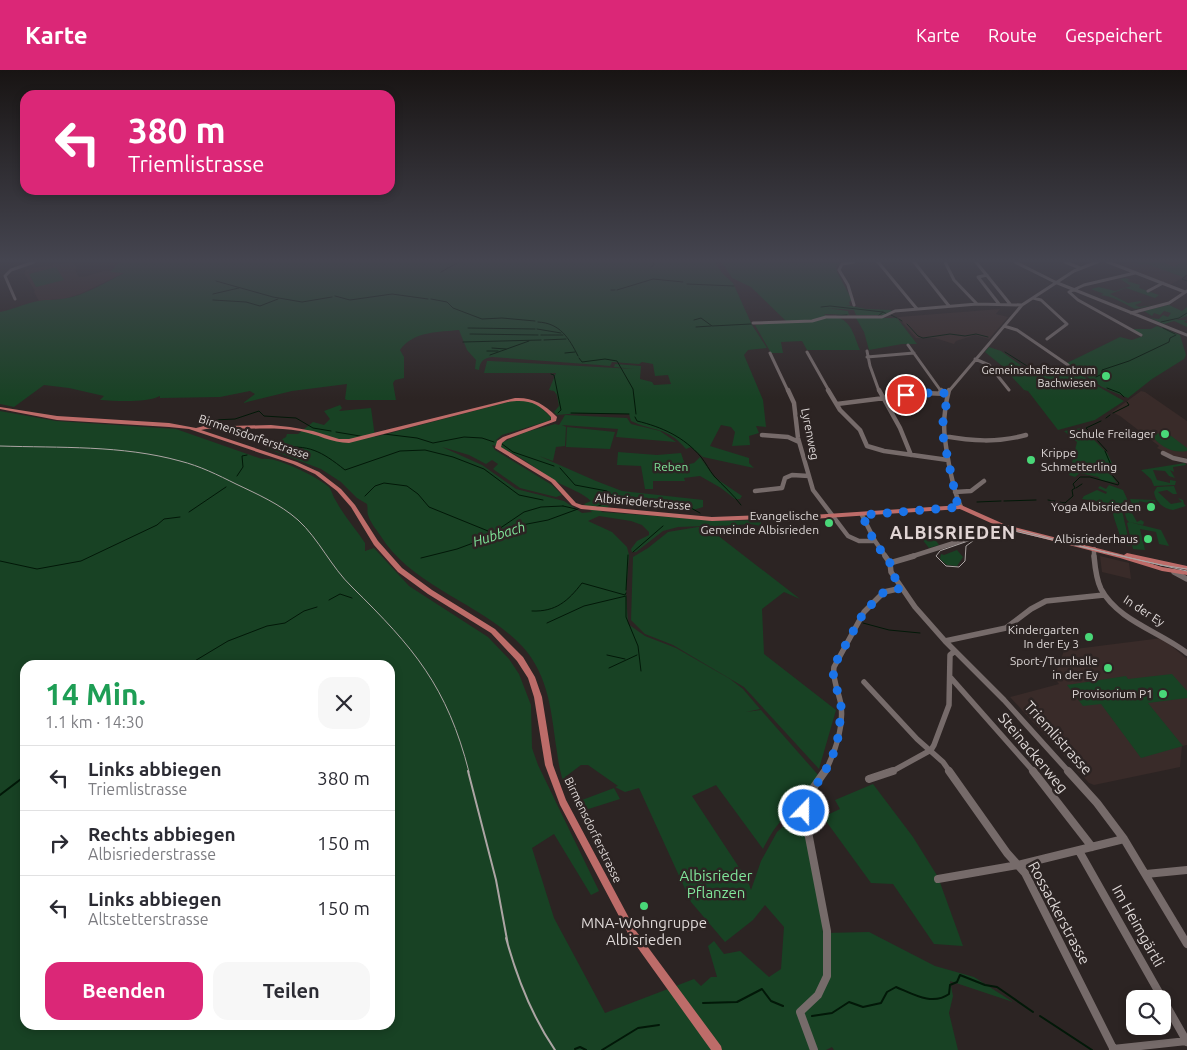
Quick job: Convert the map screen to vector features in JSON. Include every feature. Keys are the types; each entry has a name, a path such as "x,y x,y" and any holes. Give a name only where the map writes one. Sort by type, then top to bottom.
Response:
{"main road":[{"name":"Albisriederstrasse","path":"196,430 207,426 236,428 276,426 313,432 338,441 349,441 508,400 526,399 543,405 552,414 554,420 548,424 505,438 498,443 498,448 556,484 578,506 712,519 767,517 793,520 812,517 961,507"},
{"name":"Birmensdorferstrasse","path":"0,408 57,418 169,425 196,430 295,463 325,478 347,497 376,543 400,570 430,592 493,631 516,654 531,677 538,697 549,764 563,802 633,934 717,1050"},
{"path":"961,507 1004,528 1094,549 1174,572 1187,573"},
{"path":"1120,556 1149,559 1187,568"}],"street":[{"path":"753,323 812,321 826,317 882,317 894,312 931,308"},
{"path":"961,507 957,502 943,436 943,422 948,394 954,384 1020,308"},
{"path":"1047,339 1067,324 1049,308"},
{"path":"1092,308 1141,336"},
{"path":"1117,308 1187,336"},
{"path":"1130,313 1151,308"},
{"path":"1004,326 1017,330 1068,365"},
{"path":"908,345 940,389 940,392"},
{"path":"867,351 871,375 883,399 904,432 911,455"},
{"path":"807,352 844,415 860,430 867,446 884,452 948,460"},
{"name":"Lyrenweg","path":"770,353 794,403 799,442 813,490 848,536 859,541 874,541"},
{"path":"867,357 914,353"},
{"path":"975,359 989,366 1009,390"},
{"path":"837,404 915,394 940,392 948,394"},
{"path":"762,435 788,437 799,442"},
{"path":"943,436 989,443 1006,441 1026,435"},
{"path":"1163,453 1178,460 1187,461"},
{"path":"755,492 782,488 785,478 788,476 809,476"},
{"path":"955,492 970,492 978,488 984,480"},
{"name":"Triemlistrasse","path":"862,515 874,541 890,563 891,572 944,642 998,693 1089,792 1124,838 1187,944"},
{"path":"890,563 1004,528"},
{"name":"In der Ey","path":"1094,549 1096,575 1104,595 1125,614 1185,650"},
{"path":"1174,572 1187,579"},
{"path":"814,1050 800,1012 818,995 825,984 828,954 826,926 804,811 811,791 822,777 832,758 839,734 841,706 833,673 836,662 864,612 884,592 902,588"},
{"path":"944,642 1006,628 1031,608 1046,601 1104,595"},
{"path":"869,779 875,779 931,750 949,704 950,655 955,651"},
{"name":"Steinackerweg","path":"951,678 1022,756 1092,847"},
{"name":"Rossackerstrasse","path":"864,682 917,739 943,762 1007,853 1025,873 1114,1049"},
{"path":"938,879 1018,865 1124,838"},
{"name":"Im Heimgärtli","path":"1079,851 1187,1041"},
{"path":"1146,874 1187,870"},
{"path":"1114,1049 1187,1041"}],"shaded area":[{"path":"1000,309 996,314 1008,317 989,339 975,335 956,341 954,344 935,338 916,338 898,317"},
{"name":"Schule Freilager","path":"1141,391 1187,421 1187,458 1173,456 1157,448 1159,446 1112,412"},
{"path":"1100,556 1129,563 1131,579 1102,572"},
{"path":"1162,638 1187,659 1187,745 1182,746 1180,767 1094,785 1089,783 1010,697 1059,684 1054,678 1065,648 1067,650"}],"green space":[{"path":"15,308 744,308 752,325 767,348 748,350 744,355 763,400 766,427 756,426 759,433 749,436 750,445 732,446 735,432 731,427 721,425 710,446 749,458 749,463 754,468 703,457 691,447 686,449 673,436 631,421 629,414 580,413 557,415 554,412 559,406 557,395 554,391 549,390 556,373 484,373 487,361 634,369 614,367 615,364 641,366 640,379 652,382 654,385 671,384 668,375 655,376 653,364 642,362 639,364 612,362 610,366 492,357 487,358 480,364 479,370 475,369 476,360 467,350 459,330 435,332 419,336 405,344 400,350 404,357 404,378 395,380 393,383 396,400 347,400 345,399 347,384 292,391 243,403 255,394 250,391 220,397 160,398 160,396 140,401 114,401 100,400 104,396 69,388 44,385 14,407 0,404 0,312"},
{"path":"772,308 860,308 891,310 892,312 886,315 856,315 854,310 827,308 848,311 849,315 824,314 839,318 847,323 860,350 807,350 802,341 781,342 783,353 771,353 755,325 787,322"},
{"path":"1158,308 1175,308 1182,311 1187,308 1187,316 1176,320 1187,320 1184,322 1187,323 1187,327 1174,321 1164,324 1150,318 1159,319 1163,315 1168,317 1171,313 1164,311 1160,315 1154,313 1152,316 1144,311"},
{"path":"856,318 897,318 917,344 902,344 869,350 864,332"},
{"path":"1157,326 1180,335 1186,355 1184,359 1152,379 1128,398 1102,387 1067,363 1120,337 1132,340 1143,336 1131,329 1151,329"},
{"path":"989,347 1001,351 1033,374 1070,367 1124,401 1095,420 1058,430 1028,391 1024,390 1001,365 985,352"},
{"name":"Albisrieder Pflanzen","path":"525,400 537,404 552,418 548,421 502,435 496,440 503,442 526,432 555,424 559,425 565,415 627,418 631,424 660,431 676,442 616,437 618,429 562,425 566,427 565,446 556,447 553,461 539,456 622,491 703,500 703,507 691,510 623,502 611,505 601,512 722,521 761,520 761,526 750,524 707,527 800,599 784,592 762,609 764,654 836,710 819,769 744,687 673,645 645,634 631,620 633,557 668,532 704,526 678,527 663,531 636,552 632,552 631,549 637,541 649,535 649,532 642,525 631,521 599,516 588,521 612,532 627,547 629,555 626,593 628,624 645,636 676,648 730,679 743,689 760,709 746,712 761,710 819,776 801,810 783,819 763,849 716,785 692,796 748,881 751,890 761,861 777,832 802,811 823,933 869,932 935,966 974,977 1013,1002 950,981 953,996 949,1013 958,1050 834,1050 832,1047 826,1050 0,1050 0,411 56,421 176,429 262,459 277,461 297,468 329,487 339,507 365,543 365,551 374,548 409,586 488,637 509,659 519,674 531,705 532,748 538,765 599,891 591,895 554,834 532,848 554,918 605,1013 694,979 701,986 711,977 717,977 708,946 714,941 724,954 740,951 769,977 781,969 784,927 765,905 753,920 725,942 691,902 639,788 625,792 615,787 618,786 588,765 581,765 565,777 570,786 570,796 560,769 551,709 544,683 531,658 522,646 487,618 410,569 394,553 373,525 368,515 367,504 357,498 341,482 321,469 266,448 286,437 287,434 298,434 313,422 324,425 330,419 324,411 340,405 342,408 339,411 371,408 375,437 512,401","holes":["492,445 501,448 557,482 583,495 591,501 584,504 592,512 582,513 564,501 516,489 482,465 442,447 469,455 486,464 492,460 498,464 493,469 520,488 556,497 562,495 552,485 495,450"]},
{"path":"567,427 615,432 610,449 566,447"},
{"path":"1082,428 1107,453 1113,465 1110,465 1111,470 1109,472 1117,483 1080,473 1075,477 1069,475 1077,442 1064,431"},
{"path":"1166,432 1187,448 1187,451 1181,452 1166,448 1151,435"},
{"name":"Reben","path":"618,452 657,455 681,453 685,465 694,463 700,457 714,477 742,496 740,499 735,499 721,488 700,476 684,478 685,481 653,481 653,489 645,489 641,466 617,465"},
{"path":"1185,463 1186,465 1173,467 1174,472 1170,470 1175,478 1169,476 1165,471 1153,470 1157,480 1170,483 1170,480 1176,481 1175,485 1154,486 1151,479 1141,470"},
{"path":"1109,485 1123,490 1128,501 1121,503 1121,505 1082,499 1084,496 1097,490 1106,494 1107,492 1098,488 1100,486 1106,489"},
{"path":"1174,486 1177,494 1167,490 1158,492 1171,504 1182,502 1178,498 1183,500 1186,506 1173,510 1160,504 1154,492 1157,487"},
{"path":"1130,499 1155,500 1157,505 1139,501 1140,507 1134,506 1137,509 1129,508 1137,522 1141,520 1144,522 1143,525 1129,522 1123,508 1132,504"},
{"path":"1112,505 1121,506 1130,546 1122,544 1113,515"},
{"path":"1127,523 1161,530 1169,546 1159,544 1156,532 1140,529 1145,550 1133,549"},
{"path":"928,529 939,545 929,548 915,530"},
{"path":"957,550 963,557 957,566 947,565 940,559 941,554 944,555"},
{"path":"1172,674 1187,691 1187,698 1148,703 1183,746 1141,758 1101,704 1083,706 1067,685 1126,676 1128,679"},
{"path":"873,784 913,837 938,877 963,946 934,944 893,884 871,883 823,817 840,809 835,800"},
{"path":"614,788 620,799 579,812 574,803"}],"waterway":[{"path":"453,308 482,319 502,318 535,321"},
{"path":"845,308 883,312"},
{"path":"878,316 883,312"},
{"path":"883,312 887,314"},
{"path":"1161,322 1179,318 1187,313"},
{"path":"837,316 847,315"},
{"path":"891,315 897,318"},
{"path":"694,320 701,318 712,326 751,324"},
{"path":"538,322 558,328 571,343 578,356"},
{"path":"907,324 918,336 923,338 950,334 965,336 976,334 988,337"},
{"path":"696,327 711,326"},
{"path":"468,328 535,329"},
{"path":"1163,328 1175,334"},
{"path":"537,329 561,333"},
{"path":"470,334 538,335"},
{"path":"541,335 563,335"},
{"path":"1096,377 1102,374 1102,370 1129,361 1169,342 1170,338 1176,335"},
{"path":"544,340 566,339"},
{"path":"463,342 541,340"},
{"path":"490,355 529,341"},
{"path":"492,348 506,349"},
{"path":"487,351 498,351"},
{"path":"565,353 575,352"},
{"path":"1005,352 1035,371 1069,367"},
{"path":"579,358 582,362 605,359 617,361 633,389 636,414"},
{"path":"1071,366 1079,371 1096,375"},
{"path":"551,374 554,375 561,410 558,413"},
{"path":"1107,388 1120,393 1124,397"},
{"path":"1113,413 1129,405 1127,402"},
{"path":"214,420 235,419 259,411 264,416 296,418 313,428 331,431"},
{"path":"571,413 629,414"},
{"path":"1106,418 1110,415"},
{"path":"635,417 637,421 655,426 680,438 701,457 714,476 741,505"},
{"path":"1101,421 1086,428 1107,451"},
{"path":"336,432 360,436"},
{"path":"384,434 417,438 433,443 464,437 482,438 494,442"},
{"path":"502,444 513,452 554,466"},
{"path":"278,448 298,447 314,450 345,470 400,451 425,450 453,457 484,469 519,495 543,500"},
{"path":"1048,500 1065,503 1073,496 1072,490 1075,488 1073,484 1080,477 1090,477 1118,485 1119,483 1112,475 1113,470 1105,451"},
{"path":"237,476 243,467 242,456 247,455"},
{"path":"560,468 575,485 607,491 613,496 682,503 700,513"},
{"path":"365,496 375,486 384,483 407,486 418,494 429,507 493,533 524,512 541,507 563,506 576,509"},
{"path":"1076,488 1082,484"},
{"path":"189,512 226,487"},
{"name":"Hubbach","path":"596,507 618,498"},
{"path":"1004,501 1036,500"},
{"path":"977,502 1001,501"},
{"name":"Hubbach","path":"421,558 457,549 522,525 548,520 578,509"},
{"path":"0,561 37,569 81,561 157,525 164,519 180,517"},
{"path":"633,552 663,526"},
{"path":"626,590 628,555"},
{"path":"532,611 548,610 561,604 582,583 625,595 626,593"},
{"name":"Hubbach","path":"329,600 340,594 352,598"},
{"path":"547,623 584,606 626,596"},
{"path":"626,597 626,617 638,646 641,671"},
{"name":"Hubbach","path":"196,660 228,641 267,626 285,623 304,611 317,607"},
{"path":"863,623 889,630 920,633"},
{"path":"607,655 625,659"},
{"path":"609,668 637,655"},
{"name":"Hubbach","path":"0,795 20,780"},
{"path":"812,1016 832,1013 849,1002 863,1007 881,1003 887,992 896,987 922,998 936,999 949,994 950,985 957,982 960,975 985,985 997,987 1033,1012"},
{"path":"703,1003 737,1002 762,989 771,1001 783,1006"},
{"path":"1040,1016 1092,1050"},
{"path":"602,1050 638,1028 659,1025"},
{"path":"575,1049 580,1047 586,1050"}],"tram line":[{"path":"977,538 1001,530 1018,530 1104,552"},
{"path":"977,538 997,532 1014,531 1104,552"},
{"path":"977,538 966,546 965,561 959,567 946,566 936,556 940,551 977,538"},
{"path":"1104,552 1161,565"},
{"path":"1161,565 1187,569"},
{"path":"1161,565 1187,571"}],"railway":[{"path":"0,446 91,448 158,456 209,471 284,509 298,520 338,571 393,630 426,670 450,715 469,772"},
{"path":"468,771 496,880 508,944"},
{"path":"506,938 508,944"},
{"path":"508,944 526,996 546,1037 555,1050"}],"place":[{"name":"Gemeinschaftszentrum Bachwiesen","path":"1106,376"},
{"name":"Schule Freilager","path":"1165,434"},
{"name":"Krippe Schmetterling","path":"1031,460"},
{"name":"Yoga Albisrieden","path":"1151,507"},
{"name":"Evangelische Gemeinde Albisrieden","path":"829,523"},
{"name":"Albisriederhaus","path":"1148,539"},
{"name":"Kindergarten In der Ey 3","path":"1089,637"},
{"name":"Sport-/Turnhalle in der Ey","path":"1108,668"},
{"name":"Provisorium P1","path":"1163,694"},
{"name":"MNA-Wohngruppe Albisrieden","path":"644,906"}],"district":[{"name":"ALBISRIEDEN","path":"953,533"}],"route":[{"path":"804,811 811,791 822,777 832,758 839,734 841,706 833,673 836,662 864,612 884,592 902,588 889,568 890,563 874,541 870,528 862,515 961,507 957,502 943,436 943,422 948,394 938,392 906,395"}]}
